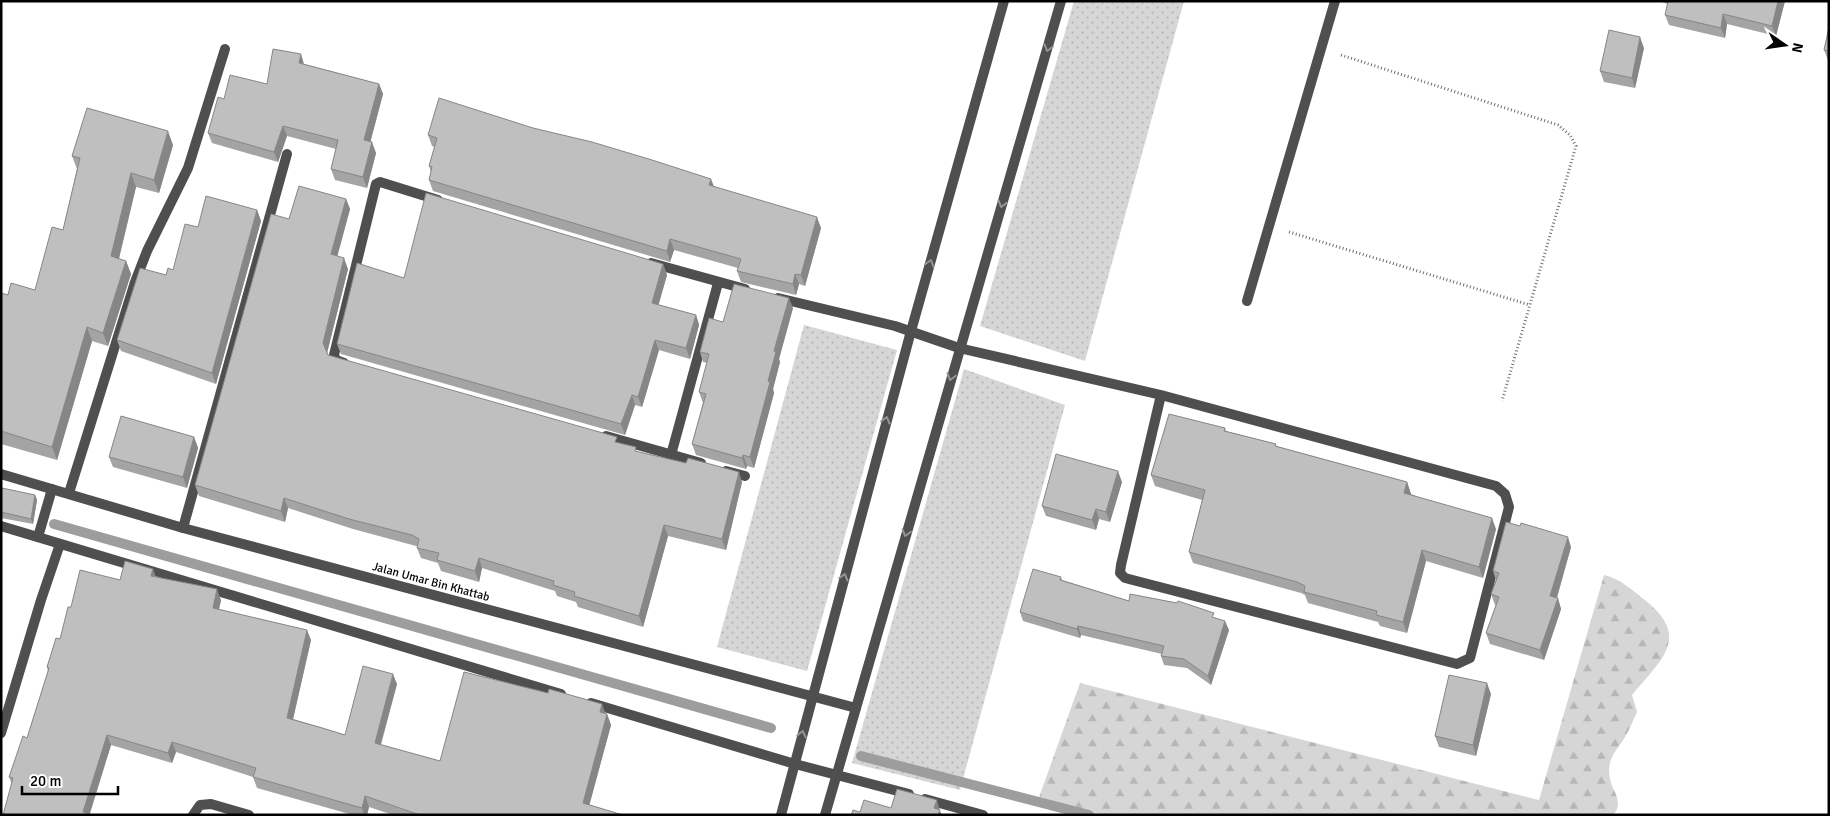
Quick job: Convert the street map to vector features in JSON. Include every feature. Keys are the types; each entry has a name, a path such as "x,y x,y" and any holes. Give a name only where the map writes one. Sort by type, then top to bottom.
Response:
{"street":[{"path":"781,815 910,331 1004,1"},
{"path":"825,815 1061,1"},
{"path":"1247,301 1335,1"},
{"path":"69,494 135,282 147,251 188,168 225,49"},
{"path":"183,528 287,154"},
{"path":"358,367 336,360 334,354 376,184 380,182 446,202"},
{"path":"643,260 718,283 910,331 959,348 1161,395 1496,486 1505,494 1509,507 1470,658 1457,664 1125,578 1120,573 1121,565 1161,395"},
{"path":"671,455 718,283"},
{"path":"596,433 745,476"},
{"name":"Jalan Umar Bin Khattab","path":"1,474 183,528 856,708"},
{"path":"38,537 52,489"},
{"path":"1,526 795,764 983,815"},
{"path":"1,733 60,544"},
{"path":"193,815 200,806 211,804 250,815"}],"path":[{"path":"1321,49 1558,125 1570,134 1576,146 1502,401"},
{"path":"1269,226 1530,305"}],"green space":[{"path":"1074,1 1184,1 1085,361 980,326"},
{"path":"804,325 897,350 807,671 717,647"},
{"path":"964,369 1065,405 960,790 852,763"},
{"path":"1604,575 1626,585 1660,614 1667,627 1669,638 1667,649 1661,660 1632,695 1637,712 1627,734 1615,751 1609,766 1611,783 1618,801 1618,806 1613,815 1080,815 1037,803 1080,683 1539,800"}],"building":[{"path":"1668,1 1778,1 1772,26 1723,14 1721,28 1665,15"},
{"path":"1829,27 1829,51 1824,50"},
{"path":"1609,30 1640,37 1632,78 1600,71"},
{"path":"273,49 301,54 299,63 379,84 364,140 372,142 363,177 331,169 338,140 283,126 274,152 208,133 218,97 224,99 230,75 267,84"},
{"path":"439,98 533,128 592,142 652,160 711,179 709,185 817,217 801,275 795,274 793,284 737,271 741,259 670,239 667,251 429,180 432,167 429,166 437,138 428,135"},
{"path":"87,108 168,131 154,180 131,173 111,256 126,261 103,333 87,327 52,447 1,431 1,293 8,295 11,283 35,290 52,227 63,230 80,158 72,156"},
{"path":"299,186 346,199 331,254 344,258 323,343 328,355 617,437 615,442 636,447 635,451 686,463 688,458 739,472 722,539 664,525 639,616 574,596 575,592 553,585 554,581 479,558 475,571 437,560 439,553 417,548 419,539 412,535 349,519 284,498 281,511 195,485 271,214 289,219"},
{"path":"426,193 663,264 652,303 696,315 686,348 655,340 638,397 632,395 621,424 337,344 357,263 404,278"},
{"path":"206,196 257,210 212,373 117,340 140,268 166,275 168,268 173,270 185,224 198,227"},
{"path":"734,284 789,298 774,351 776,352 768,381 770,382 750,457 743,455 742,458 692,444 706,394 699,392 709,354 700,352 709,318 723,322"},
{"path":"1169,414 1225,428 1224,431 1407,482 1404,493 1492,518 1479,567 1422,550 1403,622 1376,615 1377,611 1304,592 1305,586 1297,582 1189,552 1205,490 1151,475"},
{"path":"121,416 194,437 183,477 109,457"},
{"path":"1056,454 1118,471 1106,512 1096,509 1092,520 1042,506"},
{"path":"2,488 35,495 31,519 1,512"},
{"path":"1506,522 1520,526 1521,523 1568,537 1550,596 1558,598 1540,650 1486,633 1499,597 1491,594 1499,573 1493,571"},
{"path":"125,561 153,569 151,576 217,589 213,608 307,630 287,718 345,735 363,666 393,674 375,743 440,761 464,672 548,693 549,689 602,704 600,712 607,714 583,803 623,815 420,815 365,796 362,808 253,777 256,768 172,742 168,753 107,735 83,812 93,815 3,815 13,778 9,777 23,736 27,738 49,668 47,667 56,638 60,639 68,607 71,607 80,570 120,580"},
{"path":"1033,569 1061,577 1060,580 1129,601 1130,594 1177,603 1178,601 1214,613 1212,617 1225,621 1208,676 1184,659 1161,656 1164,646 1078,626 1077,629 1020,612"},
{"path":"1449,675 1487,683 1473,745 1435,736"},
{"path":"897,789 937,800 934,808 940,810 938,815 851,815 853,810 860,812 864,800 891,808"}],"waterway":[{"path":"54,524 771,728"},
{"path":"861,756 1089,815"}]}
